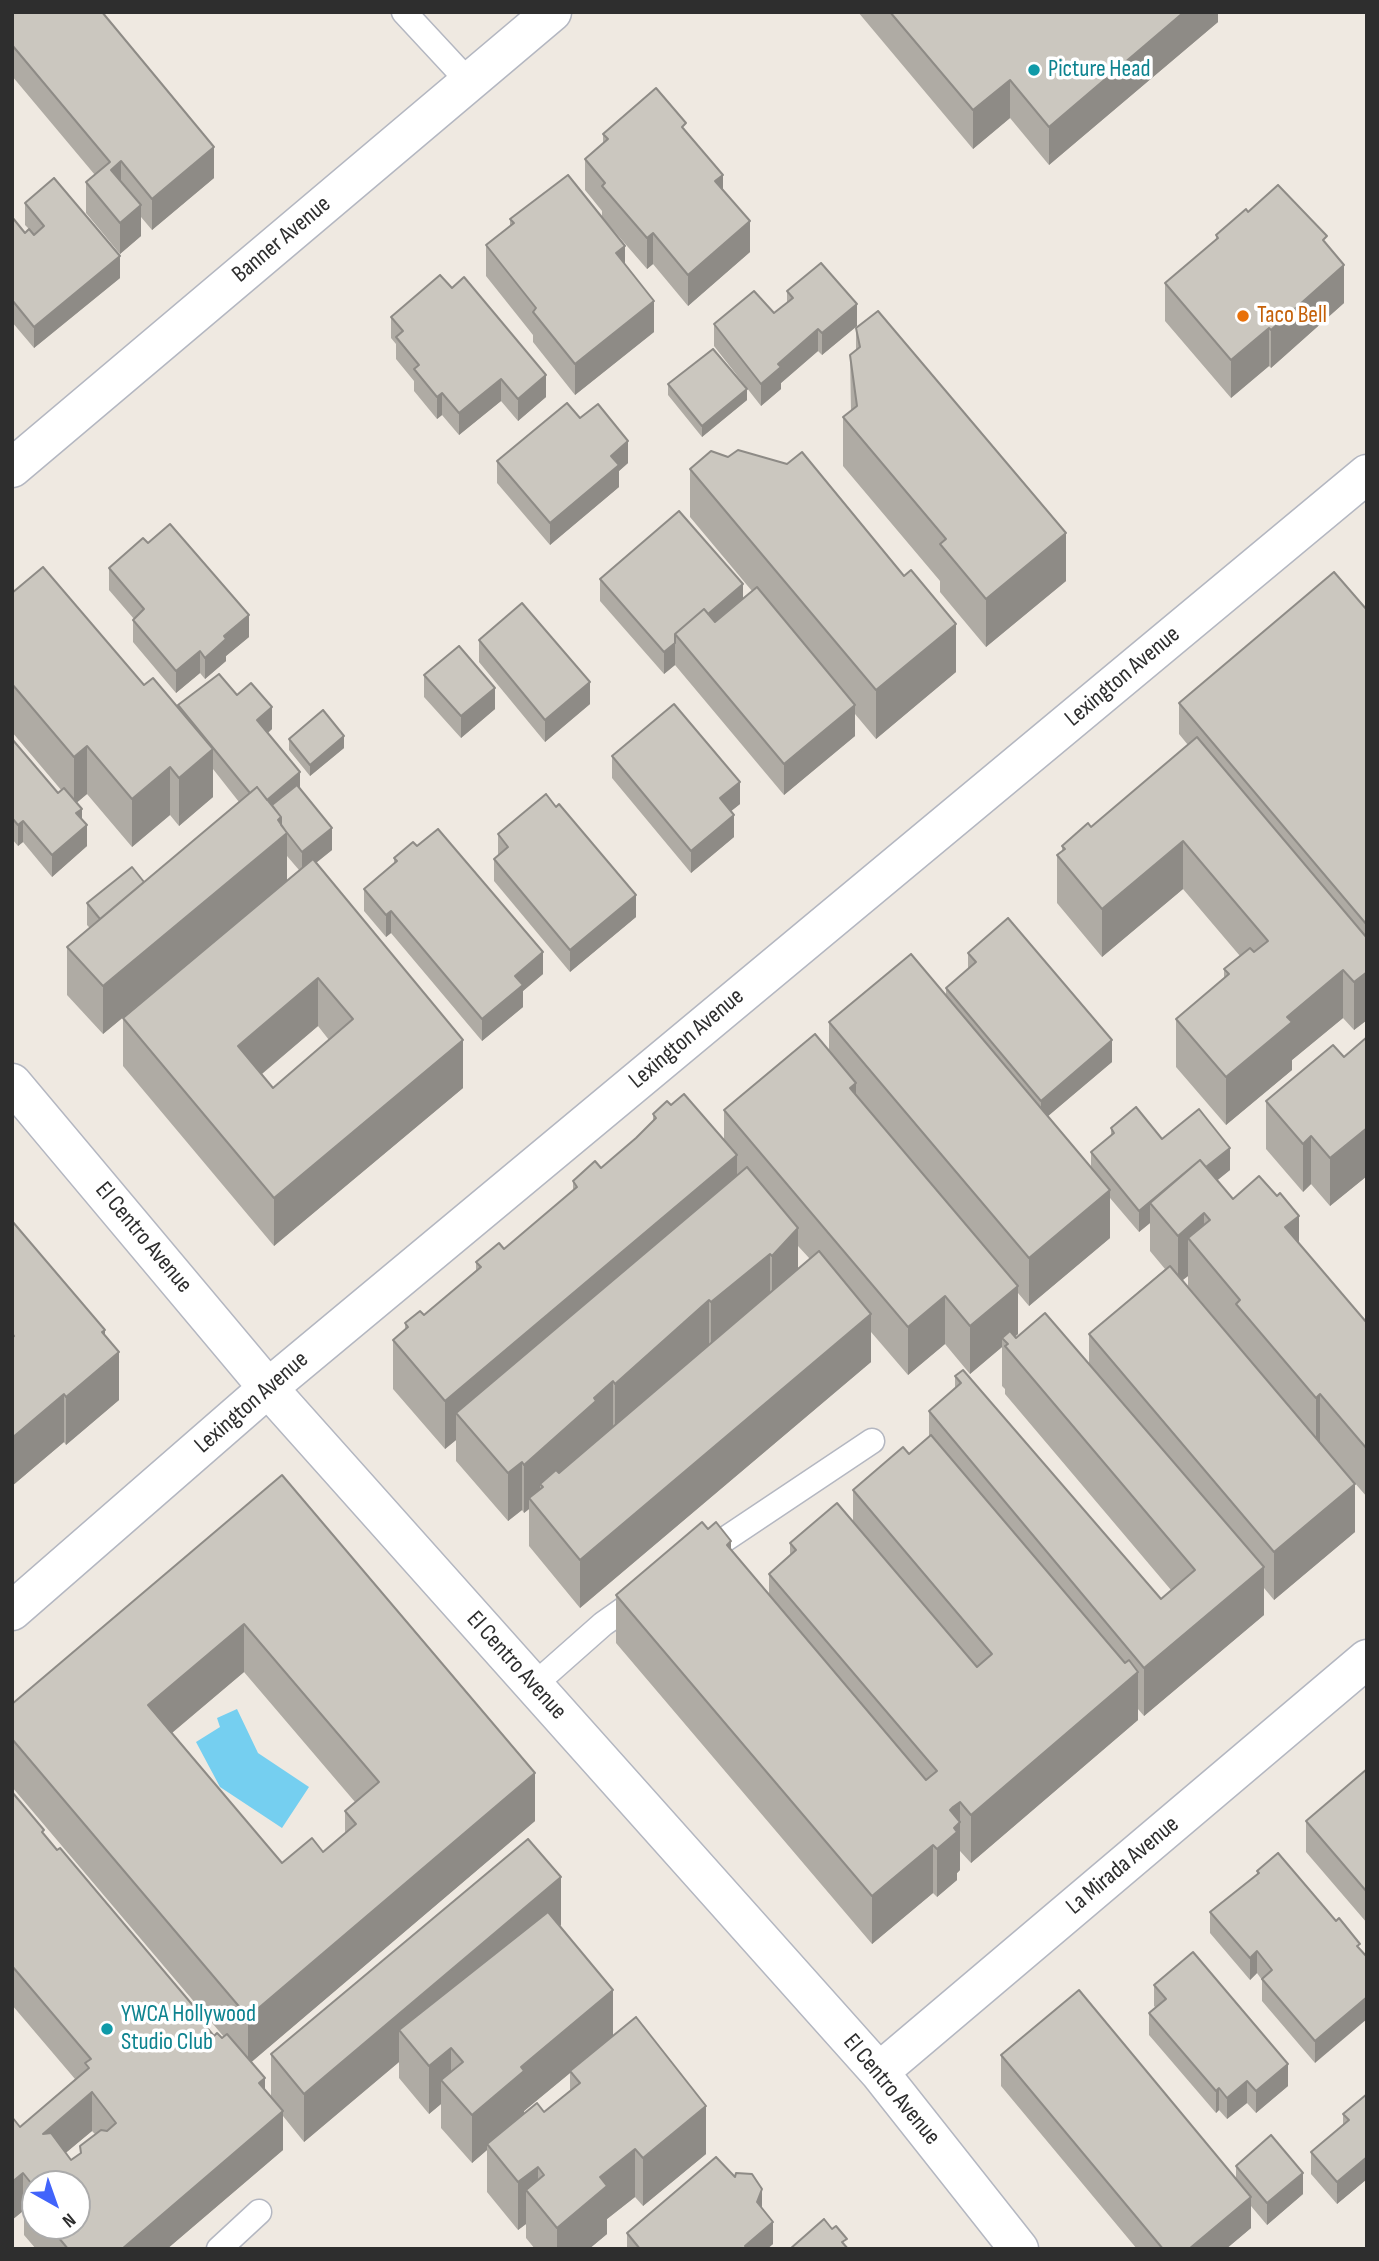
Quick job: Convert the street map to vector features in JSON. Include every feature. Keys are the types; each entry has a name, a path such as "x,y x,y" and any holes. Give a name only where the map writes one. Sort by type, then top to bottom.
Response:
{"street":[{"name":"Banner Avenue","path":"12,468 552,12"},
{"name":"Lexington Avenue","path":"12,1611 268,1388 1367,474"},
{"name":"El Centro Avenue","path":"12,1083 268,1388 879,2072 1019,2249"},
{"name":"La Mirada Avenue","path":"879,2072 1367,1659"}],"lane":[{"path":"404,12 469,82"},
{"path":"682,1569 872,1441"},
{"path":"534,1685 604,1624 659,1585"},
{"path":"219,2249 259,2212"}],"water":[{"path":"237,1709 258,1753 309,1787 282,1828 220,1787 196,1742 220,1727 217,1718"}],"building":[{"path":"12,12 102,12 214,147 152,199 121,161 111,170 141,205 120,223 86,182 110,162 12,45"},
{"path":"890,12 1184,12 1049,127 1010,80 973,110"},
{"path":"656,88 686,123 682,127 723,175 715,181 750,221 688,275 653,233 647,238 602,186 605,183 585,159 608,139 603,134"},
{"path":"568,175 625,246 616,253 654,301 575,364 533,312 536,308 486,245 514,223 510,219"},
{"path":"54,178 120,256 34,327 12,300 12,217 25,233 29,229 34,235 44,226 25,203"},
{"path":"1278,185 1327,236 1323,240 1344,265 1271,330 1269,328 1231,360 1165,283 1218,238 1216,235 1246,209 1248,212"},
{"path":"821,263 857,304 822,333 818,329 778,364 781,367 761,384 714,324 754,291 774,313 793,298 787,291"},
{"path":"440,275 452,288 464,277 546,375 518,399 501,379 459,413 442,393 437,397 414,369 419,365 396,337 403,331 391,317"},
{"path":"878,311 1066,533 986,599 940,544 946,539 843,417 857,406 850,355 860,347 856,328"},
{"path":"713,349 747,389 702,426 668,384"},
{"path":"567,403 580,418 598,404 628,441 611,456 619,465 550,523 497,461"},
{"path":"738,450 787,464 802,452 904,576 911,570 956,624 876,690 690,469 711,451 728,457"},
{"path":"679,511 743,584 708,614 704,609 675,634 675,643 664,652 600,579"},
{"path":"170,524 249,615 224,636 226,639 205,658 200,651 176,671 133,620 144,609 109,568 143,538 148,543"},
{"path":"43,567 144,685 153,678 213,749 179,778 170,767 132,799 87,746 74,757 12,684 12,593"},
{"path":"1334,572 1367,610 1367,925 1179,703"},
{"path":"757,587 855,705 784,764 675,634 704,609 715,622"},
{"path":"522,603 590,682 545,720 479,640"},
{"path":"459,646 495,688 461,716 424,675"},
{"path":"219,674 237,695 251,683 272,707 257,720 300,772 267,800 257,787 250,793 178,705"},
{"path":"674,704 740,782 720,798 734,815 691,851 612,756"},
{"path":"323,710 344,736 310,765 289,739"},
{"path":"1197,737 1367,938 1367,972 1354,982 1343,970 1287,1017 1292,1022 1226,1077 1176,1019 1229,974 1224,969 1250,948 1254,952 1268,941 1183,841 1102,909 1057,855 1065,849 1062,846 1088,823 1091,827"},
{"path":"12,739 58,793 64,788 82,809 76,813 87,825 52,855 23,821 18,825 12,818"},
{"path":"297,785 332,828 302,852 281,825 281,817 272,805"},
{"path":"257,787 281,817 278,820 287,833 103,986 67,947"},
{"path":"546,794 556,807 559,804 636,895 570,950 494,859 508,847 498,834"},
{"path":"438,829 543,952 515,976 523,985 482,1019 391,911 386,915 364,889 397,861 394,858 413,842 417,846"},
{"path":"313,859 463,1040 274,1198 123,1018","holes":["318,978 353,1019 273,1088 238,1046"]},
{"path":"132,867 144,882 100,919 87,903"},
{"path":"1008,918 1112,1040 1041,1101 946,988 976,962 968,953"},
{"path":"911,954 1110,1190 1029,1258 829,1022"},
{"path":"815,1034 856,1083 850,1088 1018,1286 970,1326 945,1296 908,1327 724,1110"},
{"path":"1367,1037 1367,1128 1330,1158 1311,1136 1303,1144 1266,1101 1333,1045 1344,1057"},
{"path":"684,1094 737,1155 445,1401 393,1340 408,1327 405,1323 420,1311 424,1315 481,1267 476,1262 499,1243 504,1249 577,1187 573,1181 595,1161 601,1168 656,1118 653,1114 667,1101 671,1105"},
{"path":"1136,1107 1162,1139 1199,1109 1230,1148 1206,1167 1200,1160 1139,1211 1091,1152 1114,1133 1111,1128"},
{"path":"1200,1160 1233,1199 1259,1176 1277,1196 1280,1193 1299,1216 1285,1227 1367,1323 1367,1449 1320,1394 1316,1398 1236,1304 1240,1300 1188,1238 1210,1220 1204,1213 1178,1236 1150,1203"},
{"path":"747,1167 798,1228 772,1256 770,1254 711,1302 709,1300 615,1384 613,1381 594,1398 596,1401 524,1465 522,1462 508,1473 456,1413"},
{"path":"12,1221 105,1330 102,1332 119,1352 12,1438 14,1336"},
{"path":"819,1251 871,1314 580,1560 529,1498 543,1487 540,1484 556,1470 559,1473"},
{"path":"1170,1266 1355,1484 1274,1552 1089,1334"},
{"path":"1045,1313 1264,1567 1144,1668 929,1411 961,1383 955,1376 963,1370 1161,1599 1195,1570 1005,1346 1008,1344 1002,1338 1010,1331 1016,1338"},
{"path":"931,1435 1125,1663 1129,1660 1138,1672 971,1815 960,1802 953,1807 950,1810 960,1822 954,1828 957,1832 937,1849 933,1845 872,1896 616,1595 702,1522 708,1529 716,1522 731,1541 727,1545 926,1780 937,1771 769,1574 796,1550 790,1543 837,1503 977,1667 992,1654 853,1490 903,1447 909,1454"},
{"path":"282,1475 535,1773 248,2017 12,1739 12,1704","holes":["244,1624 379,1782 345,1811 356,1824 323,1852 312,1838 282,1863 148,1705"]},
{"path":"1367,1769 1367,1892 1306,1821"},
{"name":"YWCA Hollywood Studio Club","path":"12,1792 57,1850 60,1848 201,2015 198,2017 214,2036 217,2033 222,2038 227,2034 265,2078 259,2083 283,2111 122,2249 68,2249 61,2240 91,2240 91,2170 21,2170 21,2175 12,2182 12,2117 20,2127 89,2068 85,2063 91,2059 12,1966","holes":["92,2092 116,2123 107,2131 101,2130 80,2146 81,2153 71,2160 51,2133 43,2134"]},
{"path":"528,1839 561,1877 304,2094 271,2054"},
{"path":"1278,1853 1336,1921 1339,1918 1367,1957 1367,1997 1315,2041 1262,1979 1272,1970 1257,1951 1250,1958 1210,1912 1259,1873 1257,1871"},
{"path":"548,1912 613,1990 521,2067 524,2071 472,2115 441,2080 463,2062 451,2048 429,2066 399,2030"},
{"path":"1193,1952 1288,2064 1256,2091 1247,2081 1227,2098 1219,2088 1216,2091 1149,2013 1166,1999 1154,1985"},
{"path":"1079,1990 1251,2197 1189,2249 1163,2249 1001,2055"},
{"path":"636,2017 706,2106 643,2158 635,2149 600,2177 607,2186 557,2228 526,2190 544,2175 538,2167 518,2182 487,2144 537,2103 544,2112 580,2083 570,2071"},
{"path":"1367,2094 1367,2157 1337,2182 1311,2152 1349,2120 1343,2114"},
{"path":"1271,2135 1303,2173 1267,2203 1236,2166"},
{"path":"716,2157 735,2177 736,2173 752,2174 762,2189 757,2202 773,2222 745,2246 747,2249 640,2249 627,2233"},
{"path":"824,2219 832,2229 836,2226 847,2239 842,2242 848,2249 790,2249"}],"place":[{"name":"Picture Head","path":"1034,70"},
{"name":"Taco Bell","path":"1243,316"},
{"name":"YWCA Hollywood Studio Club","path":"107,2029"}]}
